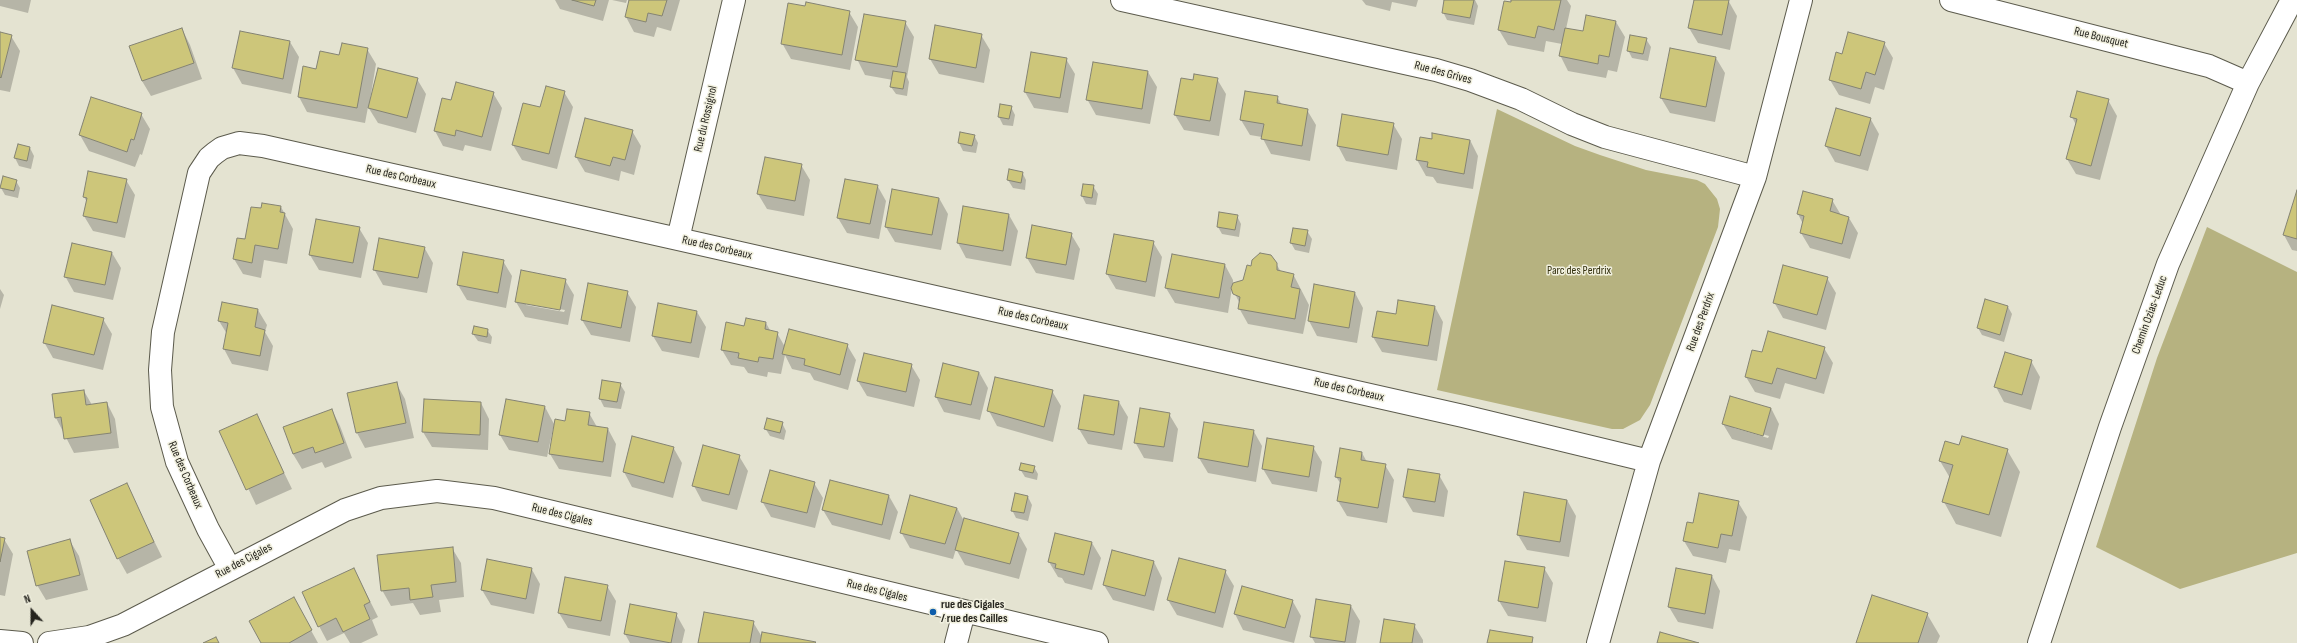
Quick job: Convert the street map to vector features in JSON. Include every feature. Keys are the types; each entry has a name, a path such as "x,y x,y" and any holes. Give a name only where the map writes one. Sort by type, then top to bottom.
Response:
{"street":[{"name":"Rue du Rossignol","path":"678,239 734,0"},
{"name":"Rue des Grives","path":"1122,0 1450,74 1494,88 1572,124 1605,137 1755,177"},
{"name":"Rue des Perdrix","path":"1598,643 1649,461 1755,177 1801,0"},
{"name":"Rue Bousquet","path":"1951,0 2209,66 2248,83"},
{"name":"Chemin Ozias-Leduc","path":"2039,643 2110,427 2168,264 2248,83 2292,0"},
{"name":"Rue des Corbeaux","path":"230,569 208,529 177,462 162,407 160,370 162,332 197,181 203,165 215,153 222,148 239,143 263,146 1463,416 1649,461"},
{"name":"Rue des Cigales","path":"48,643 89,637 123,625 328,518 363,503 399,494 455,492 494,498 1097,643"},
{"path":"956,643 964,612"},
{"path":"0,640 22,643"}],"green space":[{"name":"Parc des Perdrix","path":"1497,109 1575,146 1600,155 1646,170 1697,180 1705,184 1717,199 1720,209 1718,227 1650,405 1640,420 1623,429 1612,429 1437,390"},
{"path":"2207,227 2297,272 2297,553 2180,589 2096,547 2157,358"}],"building":[{"path":"572,0 596,0 594,6"},
{"path":"629,0 667,0 662,16 648,13 646,22 625,17"},
{"path":"1444,0 1474,0 1470,18 1442,13"},
{"path":"1511,0 1561,0 1554,30 1538,26 1535,38 1498,30 1504,1 1511,2"},
{"path":"1694,0 1729,0 1722,35 1688,28"},
{"path":"806,2 850,11 842,55 781,44 788,3 805,6"},
{"path":"864,14 906,21 897,67 855,60"},
{"path":"1586,15 1616,21 1609,57 1599,55 1598,64 1559,56 1565,28 1583,31"},
{"path":"935,25 982,34 976,68 929,59"},
{"path":"182,28 194,63 142,81 129,46"},
{"path":"240,31 290,41 283,79 232,68"},
{"path":"0,32 12,35 1,78 0,77"},
{"path":"1848,32 1885,42 1875,75 1866,72 1861,89 1829,80 1836,52 1842,54"},
{"path":"1630,35 1647,38 1643,54 1627,51"},
{"path":"342,43 368,48 357,108 298,97 303,66 316,69 320,51 339,55"},
{"path":"1670,48 1716,57 1706,107 1660,98"},
{"path":"1031,52 1067,58 1060,98 1024,92"},
{"path":"1093,62 1148,71 1142,109 1086,100"},
{"path":"378,68 418,78 407,118 368,108"},
{"path":"893,71 906,73 903,89 890,87"},
{"path":"1194,74 1218,78 1210,121 1174,115 1181,78 1193,80"},
{"path":"456,82 494,92 482,137 456,130 455,136 434,131 442,98 451,100"},
{"path":"546,86 565,91 549,154 512,145 523,103 540,107"},
{"path":"1245,91 1278,96 1277,103 1308,109 1302,146 1261,139 1264,124 1240,120"},
{"path":"2077,91 2109,99 2091,166 2066,159 2077,119 2070,117"},
{"path":"91,97 142,113 134,140 131,139 127,152 79,135"},
{"path":"1000,104 1012,106 1009,119 998,117"},
{"path":"1836,108 1871,118 1860,156 1825,146"},
{"path":"1342,114 1394,123 1388,155 1337,146"},
{"path":"585,118 633,130 625,160 613,157 610,166 575,157"},
{"path":"960,132 975,135 972,146 958,143"},
{"path":"1432,133 1470,140 1464,174 1427,167 1428,162 1416,160 1420,137 1432,139"},
{"path":"18,144 30,147 27,161 14,158"},
{"path":"765,157 802,164 795,201 757,194"},
{"path":"1009,169 1023,172 1021,183 1007,180"},
{"path":"88,171 127,179 117,223 83,216 87,198 83,197"},
{"path":"3,176 17,180 14,191 0,188"},
{"path":"845,179 878,185 870,224 837,218"},
{"path":"1083,184 1094,185 1092,198 1081,196"},
{"path":"892,189 939,198 932,235 885,227"},
{"path":"2297,190 2297,239 2283,235"},
{"path":"1803,191 1833,199 1830,211 1849,217 1842,244 1800,233 1804,216 1797,214"},
{"path":"262,203 281,206 280,212 285,213 278,249 255,245 252,263 233,259 237,238 245,239 251,207 261,208"},
{"path":"963,206 1009,214 1003,251 957,243"},
{"path":"1219,212 1238,215 1235,230 1217,227"},
{"path":"316,219 360,227 353,263 309,255"},
{"path":"1032,225 1072,233 1066,265 1026,258"},
{"path":"1293,228 1308,230 1305,246 1290,243"},
{"path":"1114,234 1154,241 1146,282 1106,274"},
{"path":"379,238 425,247 418,278 373,270"},
{"path":"72,243 112,252 105,285 64,277"},
{"path":"463,252 504,260 498,293 457,285"},
{"path":"1260,253 1271,255 1277,263 1277,270 1294,274 1291,287 1300,289 1295,319 1238,309 1240,297 1233,294 1231,288 1233,283 1243,280 1247,265 1251,266 1252,260"},
{"path":"1172,254 1225,264 1219,298 1165,288"},
{"path":"1783,265 1828,277 1817,315 1773,303"},
{"path":"521,270 566,279 560,310 515,302"},
{"path":"588,283 628,291 621,328 581,320"},
{"path":"1314,284 1355,292 1349,328 1308,321"},
{"path":"1985,299 2008,306 2000,335 1977,328"},
{"path":"1398,300 1435,306 1428,346 1372,337 1377,311 1396,314"},
{"path":"222,302 258,309 255,327 265,330 260,356 223,349 228,323 218,321"},
{"path":"658,303 697,311 691,343 652,336"},
{"path":"52,305 104,318 94,355 43,343"},
{"path":"746,318 766,322 765,329 778,332 773,359 759,357 758,362 738,358 739,353 721,350 726,322 744,326"},
{"path":"474,326 488,329 487,337 472,334"},
{"path":"789,329 848,344 840,375 804,365 805,359 782,354"},
{"path":"1768,331 1825,347 1816,379 1777,368 1772,384 1745,377 1752,350 1762,352"},
{"path":"2005,352 2032,360 2022,395 1994,387"},
{"path":"864,353 912,364 906,392 857,381"},
{"path":"943,363 979,372 971,405 935,397"},
{"path":"995,377 1053,390 1044,427 987,411"},
{"path":"602,380 621,383 617,402 599,399"},
{"path":"397,382 406,423 356,433 347,393"},
{"path":"84,390 86,405 107,402 111,433 64,439 61,417 55,418 52,394"},
{"path":"1084,395 1119,401 1114,435 1078,429"},
{"path":"1730,396 1771,408 1763,436 1722,424"},
{"path":"424,399 481,402 480,435 422,432"},
{"path":"506,399 545,406 538,442 499,435"},
{"path":"1140,408 1170,413 1164,447 1134,443"},
{"path":"332,409 344,443 315,453 313,447 293,454 283,427"},
{"path":"567,409 590,412 588,425 608,428 603,462 549,454 555,419 565,421"},
{"path":"257,414 284,473 246,490 219,431"},
{"path":"767,418 783,422 780,433 764,429"},
{"path":"1204,422 1254,430 1248,467 1198,458"},
{"path":"632,436 674,447 664,483 623,472"},
{"path":"1962,436 2008,449 1989,515 1942,502 1953,465 1939,461 1945,441 1959,445"},
{"path":"1267,438 1314,446 1309,477 1262,469"},
{"path":"703,445 740,455 729,495 692,486"},
{"path":"1340,448 1362,452 1361,460 1386,464 1378,508 1337,501 1341,478 1335,477"},
{"path":"1021,463 1035,466 1033,473 1019,470"},
{"path":"1408,469 1440,474 1435,502 1403,497"},
{"path":"770,470 815,482 807,513 761,502"},
{"path":"830,480 889,495 882,525 822,510"},
{"path":"127,483 154,542 117,559 90,500"},
{"path":"1524,492 1567,500 1560,542 1517,535"},
{"path":"1015,493 1028,496 1024,513 1011,511"},
{"path":"1699,493 1739,501 1732,536 1721,534 1718,548 1683,541 1687,522 1693,523"},
{"path":"910,495 957,508 945,544 900,533"},
{"path":"964,518 1019,533 1010,564 955,550"},
{"path":"1055,533 1092,542 1084,575 1055,568 1056,564 1048,562"},
{"path":"0,537 5,538 0,562"},
{"path":"70,539 80,575 36,586 27,551"},
{"path":"453,547 456,582 431,585 433,597 410,600 409,588 381,591 377,555"},
{"path":"1112,550 1154,561 1145,596 1103,585"},
{"path":"1179,558 1226,570 1215,613 1167,600"},
{"path":"487,559 532,568 526,599 481,590"},
{"path":"1505,561 1545,567 1538,608 1498,601"},
{"path":"354,568 370,602 364,605 370,619 343,632 336,618 318,627 302,592"},
{"path":"1676,568 1712,575 1705,614 1668,607"},
{"path":"565,577 608,585 601,621 558,613"},
{"path":"1242,586 1293,600 1285,628 1234,614"},
{"path":"1872,595 1928,613 1918,643 1856,643"},
{"path":"294,597 312,630 289,643 261,643 249,621"},
{"path":"1316,599 1351,605 1345,642 1310,637"},
{"path":"630,604 677,613 671,643 624,634"},
{"path":"704,612 754,621 750,643 698,643"},
{"path":"1384,619 1415,624 1412,643 1380,643"},
{"path":"1490,630 1533,637 1532,643 1487,643"},
{"path":"762,632 816,642 760,643"},
{"path":"1660,632 1699,643 1657,643"},
{"path":"216,637 219,643 203,643"}],"place":[{"name":"rue des Cigales / rue des Cailles","path":"933,612"}]}
